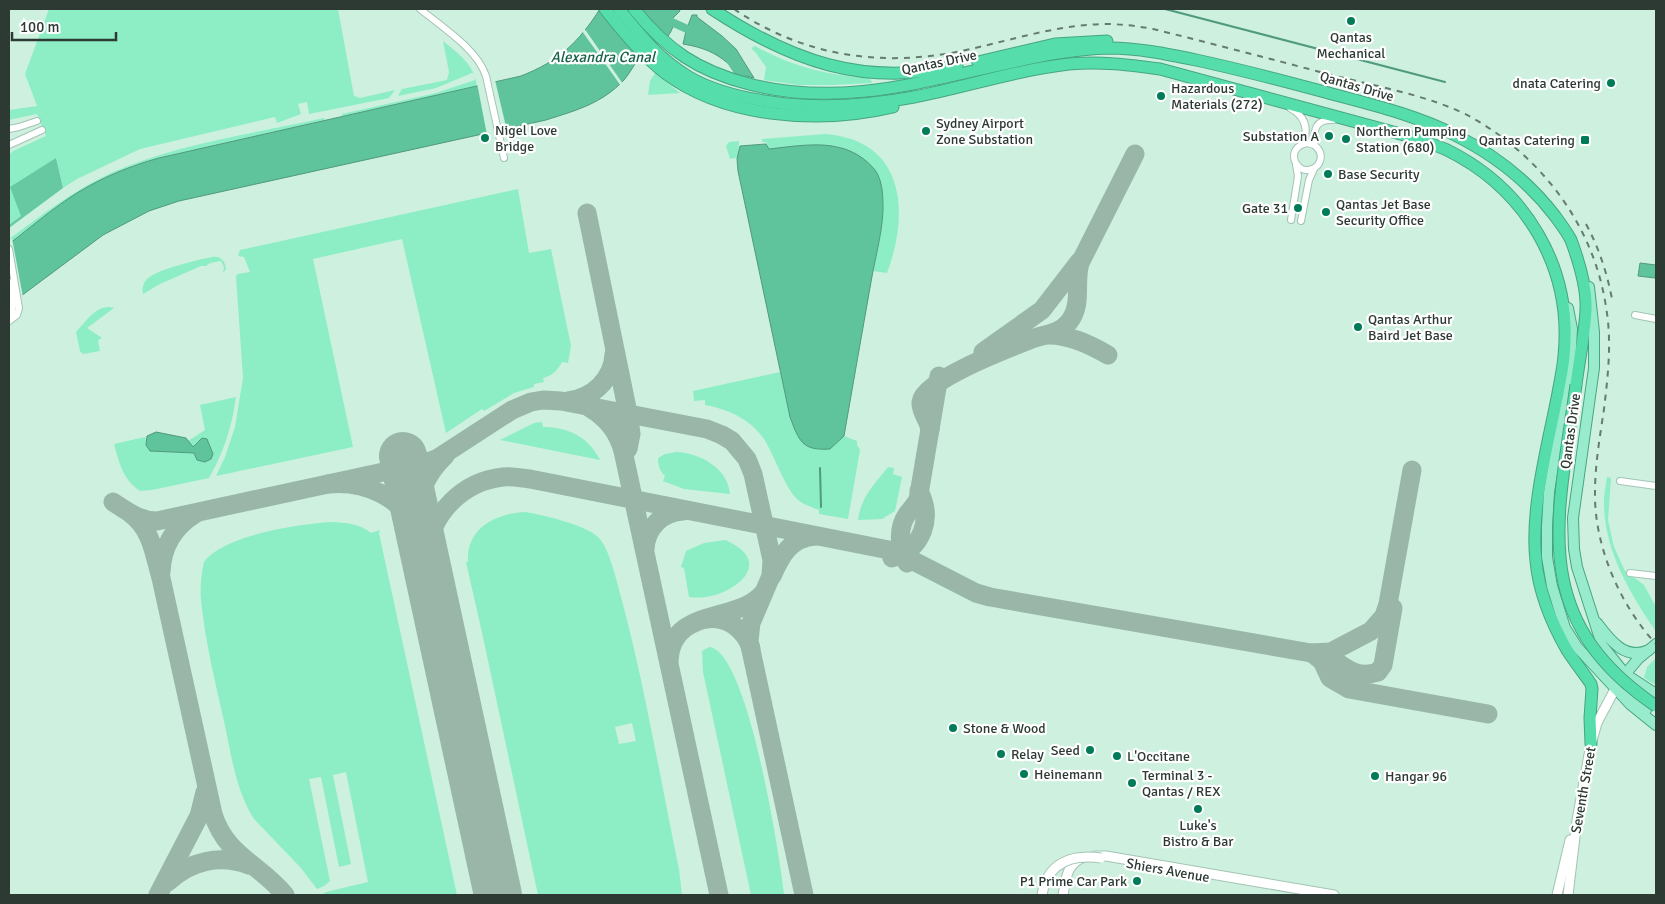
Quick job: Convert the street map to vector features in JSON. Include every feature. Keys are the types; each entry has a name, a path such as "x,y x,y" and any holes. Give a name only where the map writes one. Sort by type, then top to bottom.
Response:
{"highway":[{"path":"606,9 624,34 651,61 684,86 698,93 742,108 760,111 808,105"},
{"name":"Qantas Drive","path":"618,9 643,39 665,60 688,77 702,84 753,100 808,105 852,106 884,102 1028,70 1071,64 1125,64 1160,69 1419,139 1448,150 1496,183 1520,205 1533,223 1557,276 1564,310 1564,357 1536,509 1534,536 1540,586 1551,618 1568,651 1591,684 1591,744"},
{"name":"Qantas Drive","path":"634,9 646,24 667,44 700,67 722,77 764,88 808,105 837,94 870,91 1052,53 1076,50 1134,49 1231,68 1364,103 1424,122 1457,135 1486,152 1521,180 1548,208 1570,239"},
{"path":"712,9 759,37 807,58 837,68 872,74 916,73 945,69 1055,44 1087,41 1126,42 1186,58"},
{"path":"1570,239 1584,292 1586,308 1558,520 1561,570 1569,604 1587,640 1597,654 1623,681 1656,706"}],"main road":[{"name":"Qantas Drive","path":"1570,239 1580,260 1590,290 1594,332 1593,383 1572,531 1577,567 1602,645 1625,674 1656,694"},
{"path":"1557,276 1567,305 1572,329 1570,366 1550,492 1547,527 1548,557 1552,586 1565,628 1577,647 1630,704 1656,725"},
{"path":"1595,620 1609,639 1622,650 1634,654 1652,647"},
{"path":"1612,685 1652,647"},
{"path":"1625,674 1625,682 1630,694 1656,718"}],"street":[{"path":"420,9 472,52 482,66 504,158"},
{"path":"1273,100 1294,110 1303,118 1306,133 1303,144"},
{"path":"1314,145 1318,124 1325,120 1350,121"},
{"path":"9,129 37,121"},
{"path":"9,144 42,130"},
{"path":"1303,144 1314,145 1320,152 1321,158 1308,180 1302,218 1291,217 1298,176 1294,154 1297,148 1303,144"},
{"path":"1296,164 1307,170 1315,168"},
{"path":"9,249 15,302 13,311 9,316"},
{"path":"9,282 18,313 9,321"},
{"path":"1635,315 1656,319"},
{"path":"1620,481 1656,486"},
{"path":"1630,573 1656,576"},
{"name":"Seventh Street","path":"1568,895 1577,820 1591,744 1612,685"},
{"path":"1557,895 1566,854 1577,820"},
{"name":"Shiers Avenue","path":"1063,895 1068,870 1074,862 1086,857 1106,856 1334,895"},
{"name":"Shiers Avenue","path":"1042,895 1047,879 1058,866 1068,860 1085,857 1314,895"}],"shaded area":[{"path":"49,9 338,9 354,96 360,98 395,90 389,98 309,114 307,102 298,104 301,114 277,123 275,117 140,149 77,179 63,188 56,158 21,216 9,225 9,155 13,151 46,136 37,114 9,120 9,110 37,106 25,74"},
{"path":"443,41 470,66 474,74 472,73 436,88 398,96 402,89 447,80 449,72"},
{"path":"755,46 797,65 839,75 870,78 872,83 798,85 764,80 766,67 751,48"},
{"path":"655,73 680,93 648,95 650,81"},
{"path":"474,76 477,87 342,116 342,114 436,93 475,80"},
{"path":"324,118 325,120 134,165 108,176 9,244 9,239 71,195 111,173 136,163 216,140"},
{"path":"825,134 852,139 872,150 886,165 895,183 899,204 898,226 894,250 887,273 873,271 882,221 883,196 867,163 853,152 837,146 804,145 769,149 766,142 762,142 762,139"},
{"path":"739,141 738,157 730,159 726,146 729,142"},
{"path":"56,158 63,188 9,228 9,225 21,216 10,187"},
{"path":"518,189 529,253 551,249 571,346 568,363 562,362 559,368 543,378 544,382 534,384 534,387 514,393 484,411 482,409 446,433 402,239 313,259 353,447 216,476 225,457 235,427 243,378 236,276 250,272 244,257 238,256 240,250"},
{"path":"218,257 224,261 226,269 223,273 224,267 221,261 210,263 160,284 143,294 145,282 152,275 178,265"},
{"path":"109,307 114,308 87,328 102,338 98,340 100,351 83,354 80,351 76,332 95,312"},
{"path":"780,372 790,417 801,441 830,449 844,436 857,441 860,450 848,519 819,514 819,510 805,505 798,500 789,488 764,439 752,426 730,412 705,405 705,400 694,401 693,391"},
{"path":"236,397 227,439 209,478 140,491 129,482 114,444 145,437 146,445 150,451 194,453 198,441 193,447 188,441 205,430 200,405"},
{"path":"542,422 543,427 569,431 584,439 600,460 500,440 534,423"},
{"path":"676,452 694,455 711,464 724,477 730,494 684,489 663,481 665,476 658,463 658,458 665,454"},
{"path":"888,467 894,468 893,474 902,477 895,511 882,519 858,520 865,497"},
{"path":"1607,477 1611,478 1608,520 1614,547 1625,571 1644,585 1656,607 1655,630 1627,585 1613,552 1605,518 1604,497"},
{"path":"533,513 584,528 598,537 606,548 638,664 679,869 682,895 538,895 466,562 468,562 472,540 485,524 504,515","holes":["632,723 636,741 619,744 615,727"]},
{"path":"331,522 357,525 371,533 380,530 379,533 457,895 321,895 326,892 368,882 346,772 333,775 351,864 339,867 321,777 309,779 330,881 317,889 300,867 254,819 238,784 205,631 201,600 201,577 204,562 214,553 245,538 282,528"},
{"path":"725,540 741,550 748,560 748,570 742,580 718,594 689,597 684,568 681,567 686,551 704,543"},
{"path":"709,647 723,657 737,682 749,717 769,801 784,895 751,895 703,672 702,651"},
{"path":"1656,658 1656,685 1644,678 1647,667"}],"water":[{"name":"Alexandra Canal","path":"600,9 679,9 680,11 672,19 674,24 664,41 646,51 624,80 597,101 546,120 179,201 149,211 103,235 9,305 9,244 59,205 97,182 127,168 159,158 521,76 546,64 566,50 584,32"},
{"path":"692,15 697,15 697,17 736,49 754,78 739,74 738,70 710,51 683,44"},
{"path":"766,144 769,149 811,145 839,147 864,159 878,174 881,184 883,206 881,228 844,436 830,449 813,448 803,443 790,417 738,171 737,159 740,146"},
{"path":"1640,263 1656,265 1655,278 1638,276"},
{"path":"156,432 186,438 193,447 202,438 207,439 213,454 211,459 205,462 197,460 194,453 150,451 146,445 147,436"}],"pier":[{"path":"584,28 623,84 621,86 582,31"},
{"name":"Nigel Love Bridge","path":"495,80 507,131 487,135 477,83"},
{"path":"12,238 23,297 9,307 9,241"}],"waterway":[{"path":"1165,9 1445,82"},
{"path":"665,19 696,33"},
{"path":"730,60 746,84"},
{"path":"820,468 821,507"}],"taxiway":[{"path":"930,430 921,402 926,393 936,384 970,365 1061,329 1069,322 1076,308 1080,263 1135,154"},
{"path":"587,213 629,418 631,434 628,449"},
{"path":"983,352 1042,310 1079,262"},
{"path":"1047,335 1063,336 1078,340 1108,355"},
{"path":"568,401 586,396 600,386 610,371 614,354"},
{"path":"907,563 902,551 900,538 902,525 904,519 918,500 939,376"},
{"path":"328,484 425,463 438,458 512,410 531,402 543,400 561,401 707,429 732,441 747,459 753,474 772,560 771,576 751,623 749,641 804,895"},
{"path":"590,408 602,416 611,426 623,451 719,895"},
{"path":"421,533 419,512 422,492 431,473 445,456"},
{"path":"432,588 428,570 428,553 430,538 442,512 463,492 475,485 503,477 513,477 894,551 976,593 990,597 1311,653 1331,652 1371,631 1384,616 1388,604 1412,470"},
{"path":"113,502 139,517 157,521 328,484 342,483 355,485 381,494 403,510 418,533 423,556"},
{"path":"892,558 903,554 911,548 918,540 922,531 925,522 925,512 919,491"},
{"path":"645,549 648,534 656,522 668,514 683,511"},
{"path":"131,514 144,527 154,551 213,814 226,840 285,895"},
{"path":"161,572 164,554 170,538 181,525 195,514"},
{"path":"772,576 783,555 793,544 806,537 815,536"},
{"path":"669,661 673,644 681,632 693,623 738,609 752,603 763,593"},
{"path":"1319,653 1353,672 1360,674 1378,672 1383,665 1393,608"},
{"path":"706,619 721,620 734,625 744,635 751,648"},
{"path":"1312,653 1322,661 1330,678 1349,689 1488,714"},
{"path":"158,895 199,816 205,792"},
{"path":"168,882 196,864 227,860 249,865"}],"runway":[{"path":"403,456 498,895"}],"railway":[{"path":"734,9 788,38 817,48 875,58 935,55 1069,27 1104,24 1129,25 1399,91 1455,109 1497,133 1542,173 1561,197 1577,222 1590,249 1600,277 1608,320 1609,358 1596,471 1595,492 1599,533 1604,554 1621,593 1631,611 1656,644"},
{"path":"1586,224 1602,261 1612,299"}],"place":[{"name":"Qantas Mechanical","path":"1351,21"},
{"name":"dnata Catering","path":"1611,83"},
{"name":"Hazardous Materials (272)","path":"1161,96"},
{"name":"Sydney Airport Zone Substation","path":"926,131"},
{"name":"Substation A","path":"1329,136"},
{"name":"Nigel Love Bridge","path":"485,138"},
{"name":"Northern Pumping Station (680)","path":"1346,139"},
{"name":"Qantas Catering","path":"1585,140"},
{"name":"Base Security","path":"1328,174"},
{"name":"Gate 31","path":"1298,208"},
{"name":"Qantas Jet Base Security Office","path":"1326,212"},
{"name":"Qantas Arthur Baird Jet Base","path":"1358,327"},
{"name":"Stone & Wood","path":"953,728"},
{"name":"Seed","path":"1090,750"},
{"name":"Relay","path":"1001,754"},
{"name":"L'Occitane","path":"1117,756"},
{"name":"Heinemann","path":"1024,774"},
{"name":"Hangar 96","path":"1375,776"},
{"name":"Terminal 3 - Qantas / REX","path":"1132,783"},
{"name":"Luke's Bistro & Bar","path":"1198,809"},
{"name":"P1 Prime Car Park","path":"1137,881"}]}
